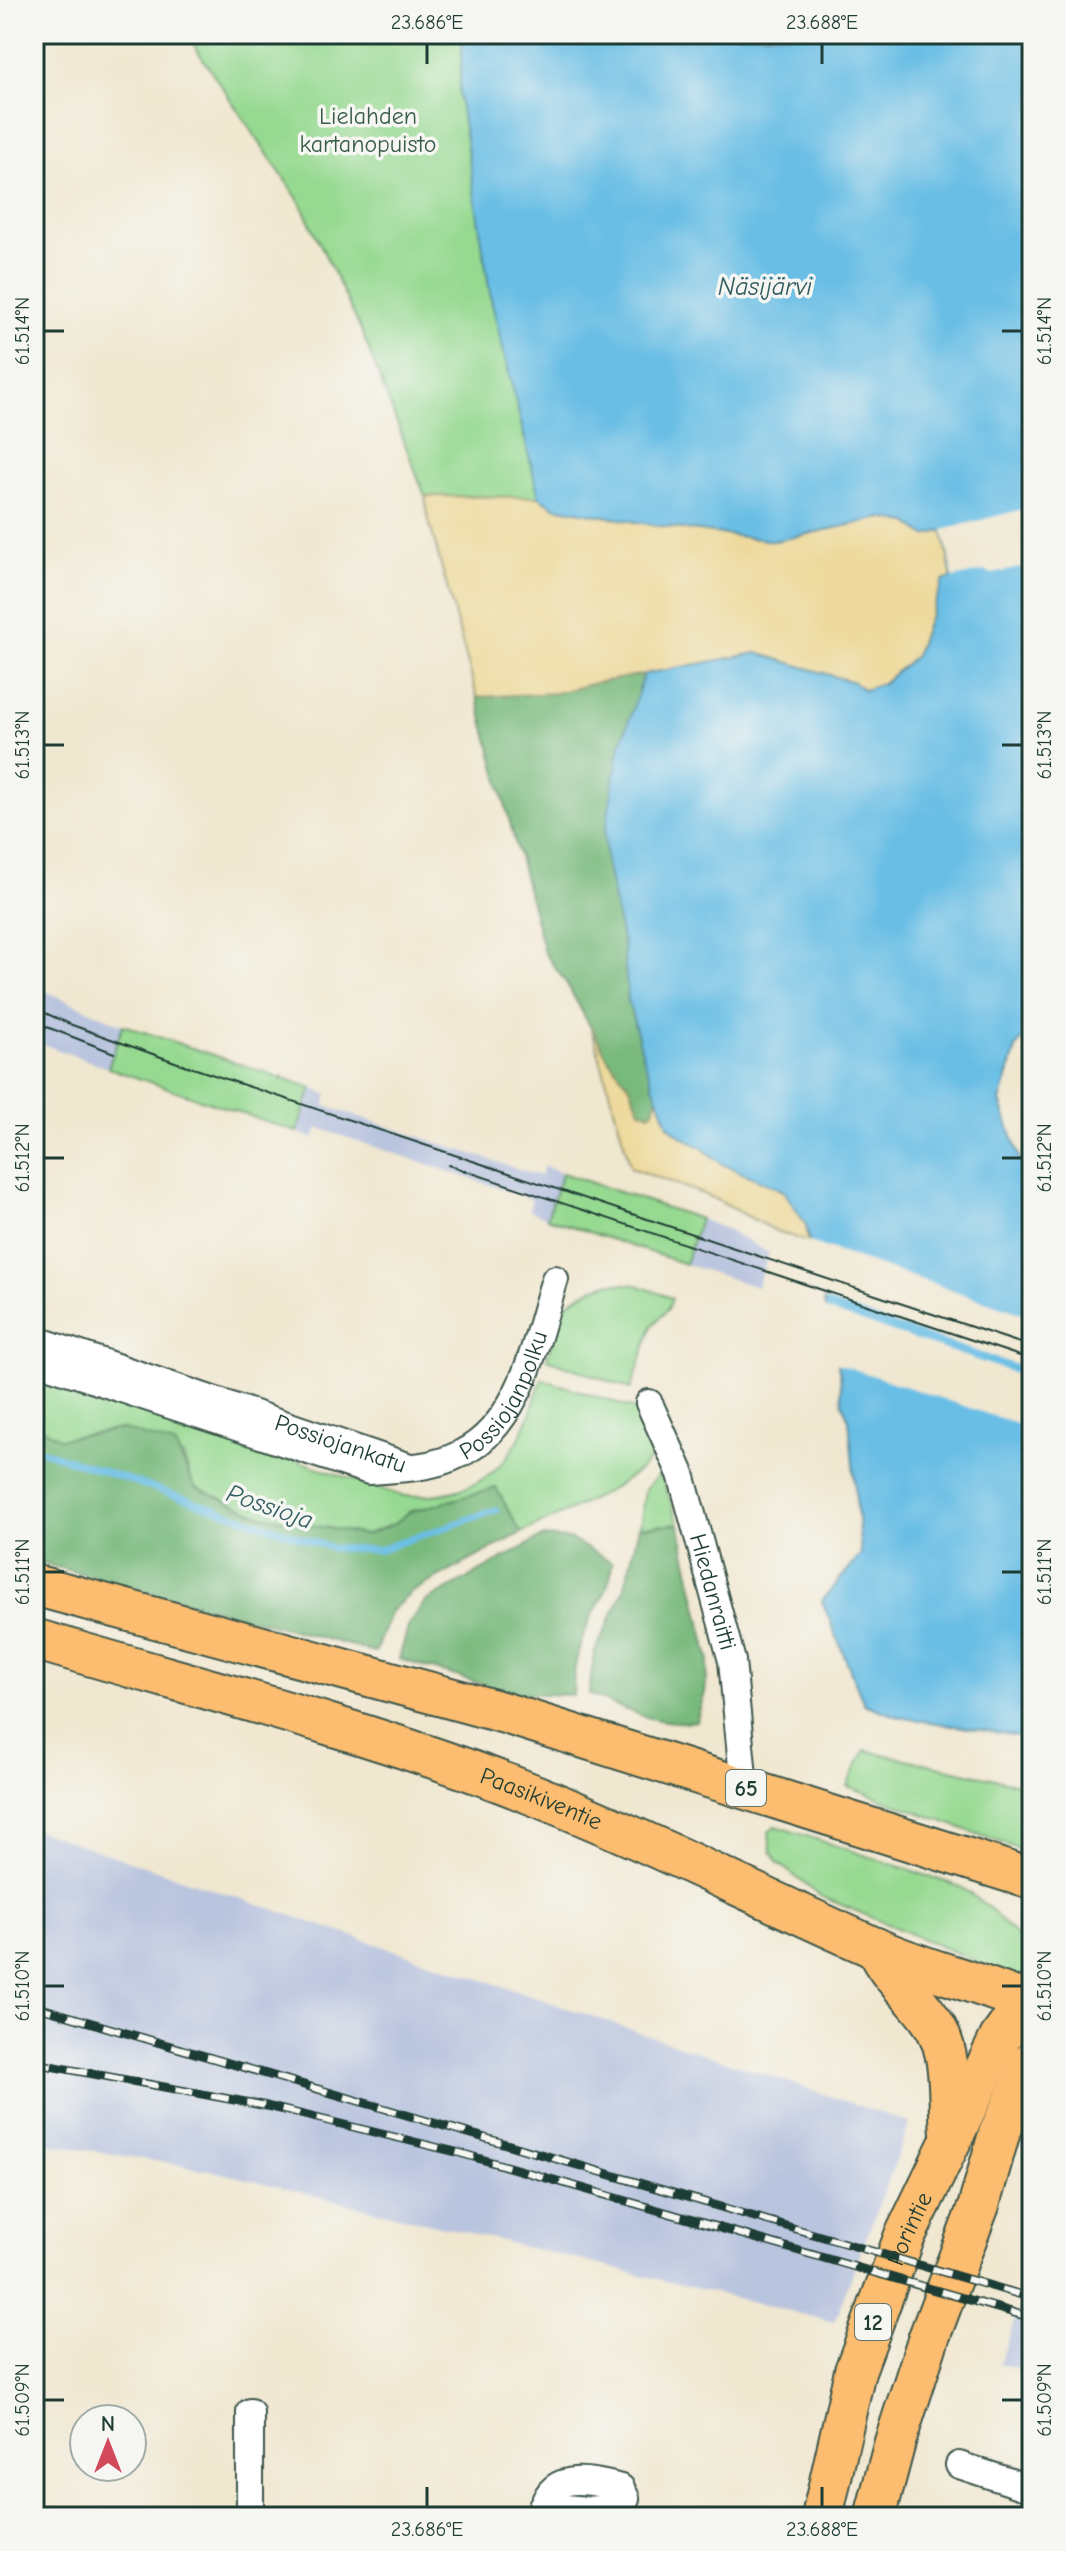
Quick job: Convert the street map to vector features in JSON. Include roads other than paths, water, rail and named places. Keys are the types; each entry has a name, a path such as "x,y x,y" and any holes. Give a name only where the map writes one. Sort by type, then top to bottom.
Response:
{"highway":[{"name":"65","path":"34,1585 505,1713 1032,1879"},
{"name":"Paasikiventie","path":"34,1639 318,1720 489,1778 617,1831 876,1948 1030,2000"},
{"path":"987,1864 1021,1892 1032,1911"},
{"path":"876,1948 885,1969 936,2028 947,2066 951,2137"},
{"name":"Porintie","path":"822,2517 855,2371 904,2238 1000,2038 1030,2000"},
{"path":"979,2205 999,2134 1032,2062"},
{"name":"12","path":"875,2517 928,2340 979,2205 1032,2130"}],"street":[{"name":"Possiojanpolku","path":"410,1467 437,1463 459,1455 485,1440 499,1424 528,1364 555,1279"},
{"name":"Possiojankatu","path":"34,1339 410,1467"},
{"name":"Possiojankatu","path":"34,1360 369,1471 410,1467"},
{"name":"Hiedanraitti","path":"649,1403 681,1474 732,1661 744,1787"},
{"path":"250,2412 250,2517"},
{"path":"959,2465 1032,2489"}],"water":[{"name":"Näsijärvi","path":"463,34 1032,34 1032,1037 1022,1040 1017,1046 1000,1101 1027,1180 1032,1213 1032,1738 899,1717 864,1704 822,1601 861,1554 849,1420 842,1402 840,1373 806,1225 784,1191 722,1164 668,1125 645,1063 628,1000 623,944 606,861 605,833 618,754 644,674 757,653 853,682 864,690 883,683 915,656 943,581 952,578 943,530 926,536 908,523 882,518 775,541 653,525 555,507 539,497 491,299 459,96"}],"waterway":[{"name":"Possioja","path":"34,1448 332,1548 378,1550 496,1510"}],"tram line":[{"path":"34,1008 175,1062 1032,1347"},
{"path":"34,1022 114,1053"},
{"path":"448,1165 1032,1360"}],"railway":[{"path":"34,2006 1032,2298"},
{"path":"34,2063 267,2106 460,2153 1032,2318"}],"park label":[{"name":"Lielahden kartanopuisto","path":"368,130"}]}
